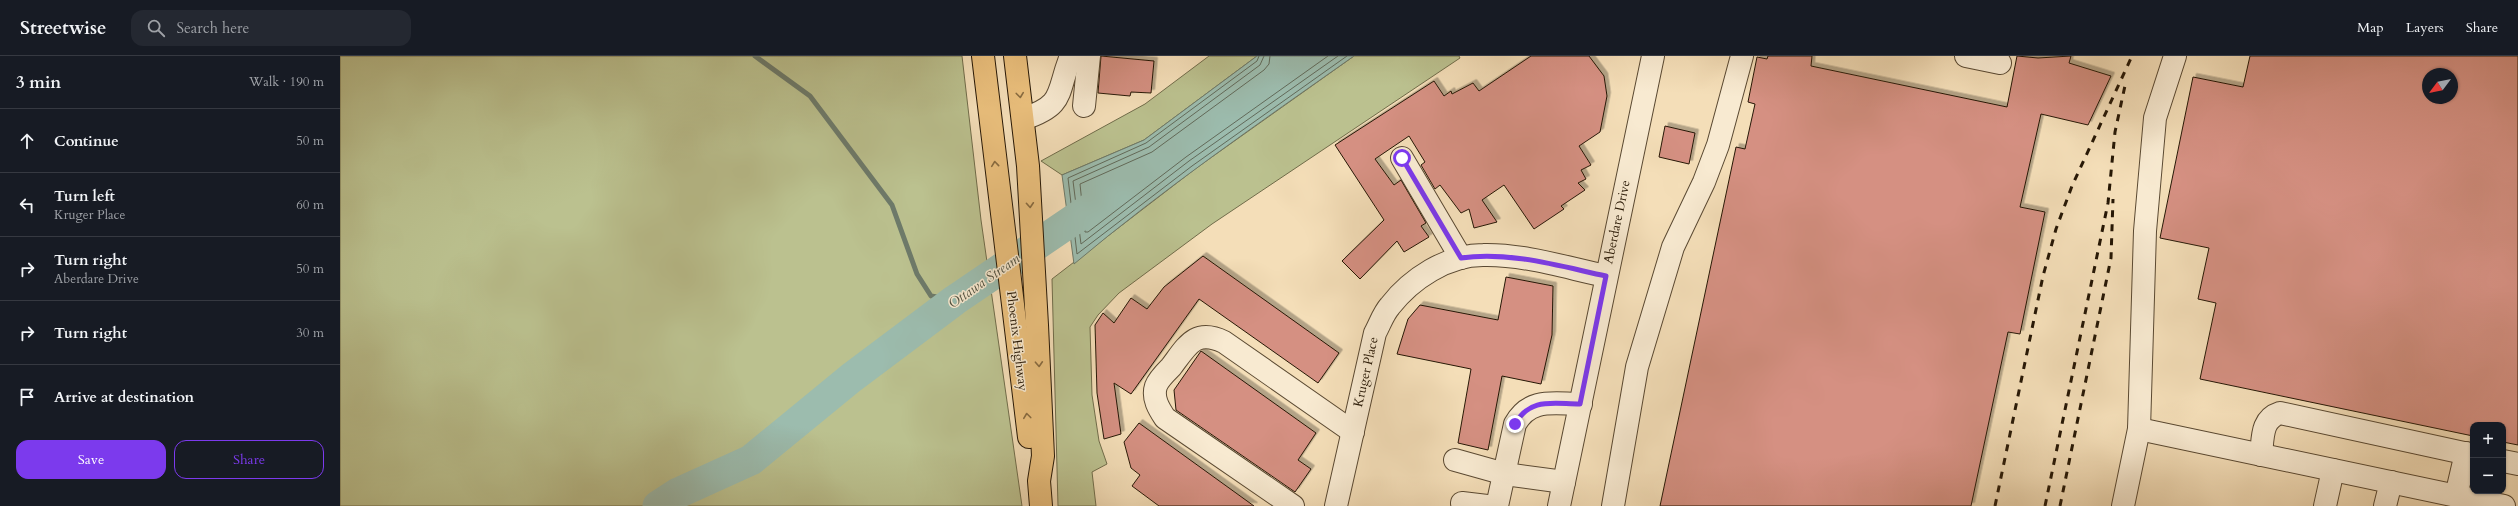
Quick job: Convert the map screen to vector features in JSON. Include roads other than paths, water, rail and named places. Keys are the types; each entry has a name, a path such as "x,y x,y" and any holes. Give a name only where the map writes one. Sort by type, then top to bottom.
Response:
{"main road":[{"name":"Phoenix Highway","path":"983,56 1032,459 1040,481"},
{"name":"Phoenix Highway","path":"1015,56 1028,166 1043,456 1040,481 1041,506"}],"street":[{"path":"1022,119 1045,112 1054,103 1071,56"},
{"path":"1084,106 1089,56"},
{"name":"Aberdare Drive","path":"1559,506 1653,56"},
{"path":"1613,506 1637,367 1673,247 1704,182 1718,145 1742,56"},
{"path":"1966,56 2000,63"},
{"path":"2123,506 2139,429 2144,231 2155,118 2175,56"},
{"path":"1402,158 1461,258"},
{"name":"Kruger Place","path":"1336,506 1375,333 1388,307 1413,282 1436,267 1461,258 1483,255 1523,259 1606,276"},
{"path":"1293,506 1165,418 1158,408 1155,395 1156,386 1189,343 1204,336 1214,337 1224,342 1352,432"},
{"path":"1497,506 1515,424 1521,414 1529,407 1539,404 1580,404"},
{"path":"2261,455 2266,423 2273,415 2280,413 2470,454 2456,496"},
{"path":"2139,429 2504,506"},
{"path":"1455,460 1505,474 1564,482"},
{"path":"2506,462 2518,464"},
{"path":"2325,506 2333,470"},
{"path":"2385,506 2391,482"},
{"path":"1462,503 1487,506"}],"water":[{"path":"1257,56 1354,56 1247,131 1142,209 1074,264 1062,175 1144,140"}],"waterway":[{"path":"755,56 810,96 892,205 917,274 931,296 955,300"},
{"name":"Ottawa Stream","path":"658,506 678,493 751,460 851,378 955,300 1104,199"}],"railway":[{"path":"1995,506 2043,276 2056,229 2072,186 2132,56"},
{"path":"2045,506 2108,203 2115,132 2126,81"},
{"path":"2060,506 2111,258 2113,199"}]}
